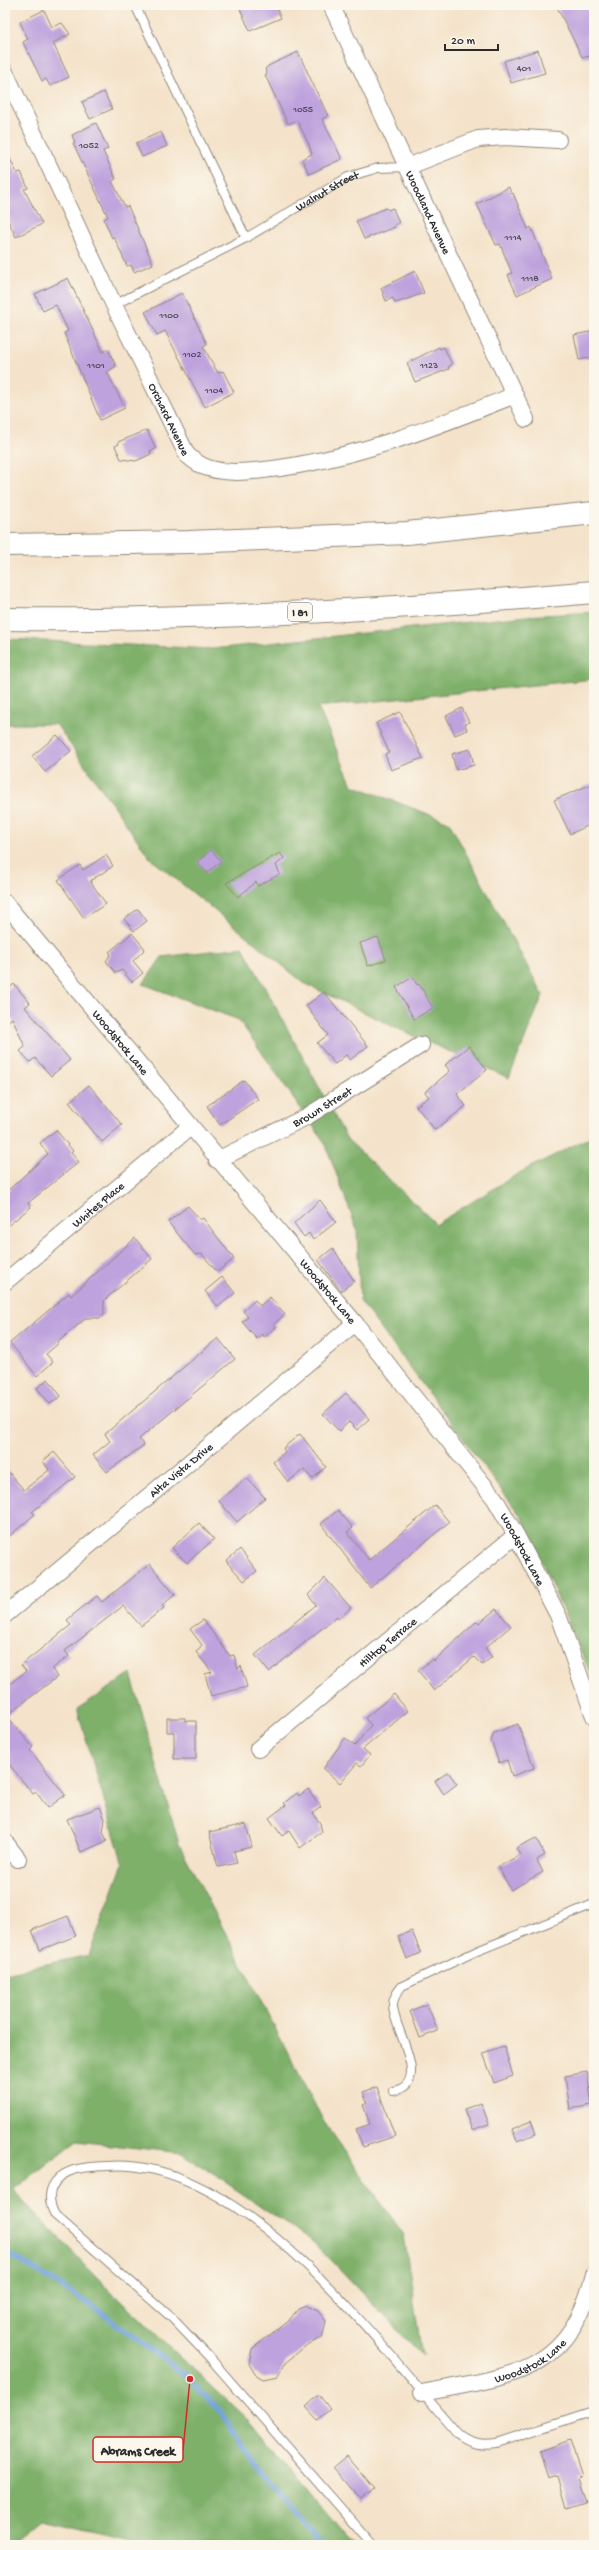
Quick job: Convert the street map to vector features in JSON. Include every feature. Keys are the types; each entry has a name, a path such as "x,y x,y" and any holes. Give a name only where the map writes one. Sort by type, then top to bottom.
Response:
{"highway":[{"path":"5,545 189,542 399,533 594,513"},
{"name":"I 81","path":"5,619 192,616 362,609 594,592"}],"street":[{"name":"Woodland Avenue","path":"331,5 526,419"},
{"name":"Orchard Avenue","path":"5,72 114,305 187,455 207,468 236,472 261,471 319,462 378,446 515,395"},
{"name":"Walnut Street","path":"407,167 478,139 512,137 558,140"},
{"name":"Woodstock Lane","path":"5,903 217,1160 355,1323 495,1499 516,1535 558,1615 594,1716"},
{"name":"Brown Street","path":"217,1160 306,1117 422,1045"},
{"name":"Whites Place","path":"5,1282 190,1127"},
{"name":"Alta Vista Drive","path":"5,1615 355,1323"},
{"name":"Hilltop Terrace","path":"258,1749 516,1535"},
{"path":"5,1842 18,1859"},
{"name":"Woodstock Lane","path":"422,2394 510,2376 531,2367 550,2354 566,2338 579,2319 588,2298 594,2274"}],"lane":[{"path":"135,5 246,238"},
{"name":"Walnut Street","path":"114,305 246,238 348,177 378,168 407,167"},
{"path":"393,2091 405,2085 411,2077 412,2068 394,2011 396,1994 402,1986 477,1951 594,1904"},
{"path":"373,2545 210,2358 172,2318 55,2215 50,2206 52,2188 59,2178 69,2171 115,2165 143,2167 165,2172 197,2185 238,2210 275,2237 339,2295 422,2394 458,2434 468,2441 483,2445 496,2443 594,2411"}],"green space":[{"path":"594,612 594,679 318,707 352,785 449,822 543,995 509,1078 394,1027 304,983 150,858 56,724 5,724 5,639 212,649 526,616"},
{"path":"243,947 347,1139 436,1224 521,1172 594,1135 594,1682 523,1519 360,1301 357,1230 325,1143 239,1020 143,984 162,957"},
{"path":"131,1674 179,1844 324,2122 404,2235 422,2356 312,2241 182,2153 77,2141 13,2190 114,2295 249,2421 348,2540 355,2545 154,2545 42,2520 10,2545 5,2545 5,1973 89,1955 123,1864 77,1709"}],"building":[{"path":"250,5 275,5 281,18 250,31 240,9"},
{"path":"556,5 594,5 594,56 582,57"},
{"path":"44,10 52,27 62,23 70,34 53,43 69,77 50,86 46,79 42,81 23,42 28,39 20,22"},
{"path":"538,50 545,73 511,83 504,61"},
{"path":"298,52 328,116 322,119 342,159 309,174 302,159 312,154 309,145 297,120 288,124 265,75 267,74 265,69 268,66"},
{"path":"104,92 112,109 90,119 82,102"},
{"path":"96,123 108,149 103,151 116,179 112,181 125,207 128,206 153,264 134,272 131,265 127,266 114,237 112,238 104,219 108,217 73,143 75,143 72,135"},
{"path":"161,132 167,146 142,157 136,143"},
{"path":"5,148 17,173 21,172 28,188 24,189 42,224 16,237 5,214"},
{"path":"509,187 528,229 531,227 552,279 517,295 508,275 512,273 500,244 496,245 477,204"},
{"path":"386,208 388,210 393,208 399,223 394,225 395,227 364,239 356,221"},
{"path":"415,271 424,293 395,303 393,298 386,301 381,288"},
{"path":"68,278 103,352 108,349 116,366 107,372 125,408 100,420 64,333 68,331 56,305 43,311 35,294"},
{"path":"182,293 207,344 203,346 218,373 223,371 234,392 205,407 165,331 157,335 145,312"},
{"path":"594,331 594,357 579,360 574,335"},
{"path":"439,347 440,349 444,347 452,365 448,367 449,369 415,382 407,363"},
{"path":"147,430 156,449 150,451 151,454 136,461 121,459 115,446 119,444 118,442"},
{"path":"462,708 469,722 465,724 467,730 455,735 446,716"},
{"path":"400,712 423,758 391,770 385,754 389,752 376,723"},
{"path":"57,735 71,751 45,772 32,756"},
{"path":"470,749 474,765 456,770 452,754"},
{"path":"594,783 594,823 570,834 554,800"},
{"path":"211,850 221,861 207,873 197,862"},
{"path":"280,853 284,858 276,865 280,874 258,886 256,882 238,897 226,883"},
{"path":"106,855 113,866 90,881 106,904 84,918 58,880 80,865 83,870"},
{"path":"138,909 147,921 134,931 124,919"},
{"path":"132,933 145,949 133,961 143,973 132,982 122,970 116,973 106,961 111,954 109,952"},
{"path":"378,937 386,960 368,966 360,943"},
{"path":"413,977 417,985 419,984 433,1008 414,1019 396,987"},
{"path":"14,984 30,1003 25,1007 70,1060 51,1076 35,1058 30,1062 20,1051 25,1047 12,1018 5,1024 5,992"},
{"path":"324,992 368,1046 350,1060 346,1055 335,1064 317,1043 328,1035 306,1006"},
{"path":"469,1046 487,1070 457,1094 466,1106 435,1130 416,1106 429,1097 425,1092 450,1071 445,1065"},
{"path":"244,1080 258,1099 220,1125 207,1106"},
{"path":"89,1085 122,1125 102,1142 69,1102"},
{"path":"56,1130 73,1151 71,1153 79,1162 28,1203 31,1207 5,1228 5,1193 48,1154 40,1143"},
{"path":"320,1200 336,1222 313,1240 309,1233 304,1237 294,1223"},
{"path":"188,1206 200,1220 203,1218 234,1259 217,1272 202,1254 195,1255 168,1222"},
{"path":"135,1238 152,1259 104,1301 104,1314 100,1318 86,1318 46,1354 53,1362 37,1376 10,1343 69,1293 71,1296"},
{"path":"333,1248 354,1281 341,1291 318,1260"},
{"path":"222,1277 235,1293 218,1307 205,1291"},
{"path":"270,1297 285,1314 274,1324 276,1327 264,1337 262,1334 257,1339 242,1322 248,1317 243,1311 255,1300 260,1306"},
{"path":"218,1338 235,1359 139,1439 144,1445 107,1472 93,1455 110,1441 105,1434"},
{"path":"48,1379 61,1396 50,1404 37,1388"},
{"path":"346,1393 369,1419 357,1430 349,1422 339,1431 323,1414"},
{"path":"300,1434 326,1467 312,1479 304,1469 288,1482 273,1462 285,1452 283,1448"},
{"path":"54,1452 75,1477 32,1512 35,1514 5,1540 5,1468 24,1490 49,1470 43,1461"},
{"path":"247,1478 265,1498 237,1522 219,1501"},
{"path":"435,1505 449,1522 370,1588 321,1524 338,1510 353,1528 347,1532 369,1560"},
{"path":"199,1523 214,1539 187,1563 172,1548"},
{"path":"240,1549 257,1571 244,1581 226,1561"},
{"path":"150,1564 175,1595 162,1605 164,1608 141,1626 123,1606 65,1651 69,1656 52,1669 57,1677 6,1716 33,1747 30,1750 65,1795 48,1808 36,1792 33,1794 5,1759 5,1688 26,1671 21,1665 71,1625 67,1620 74,1614 97,1596 102,1602"},
{"path":"325,1578 351,1608 338,1619 337,1616 269,1672 255,1655 316,1605 308,1595"},
{"path":"496,1609 511,1626 485,1648 492,1657 482,1665 474,1657 434,1691 418,1670 433,1659 434,1661 477,1621 479,1623"},
{"path":"203,1620 230,1656 234,1655 238,1669 241,1666 247,1687 211,1696 205,1674 212,1672 196,1652 202,1645 190,1629"},
{"path":"394,1694 408,1711 363,1749 370,1755 361,1766 357,1763 340,1783 323,1769 345,1738 355,1746 371,1725 365,1718"},
{"path":"167,1718 185,1718 185,1721 196,1721 196,1759 174,1759 174,1732 167,1732"},
{"path":"518,1724 534,1768 512,1776 507,1760 499,1763 491,1741 494,1733"},
{"path":"448,1772 457,1784 444,1794 435,1781"},
{"path":"308,1789 321,1807 313,1813 320,1823 322,1832 300,1848 289,1831 282,1836 269,1818 286,1805 284,1803 297,1793 299,1796"},
{"path":"100,1807 105,1819 103,1832 107,1841 81,1852 67,1819"},
{"path":"246,1824 252,1847 234,1851 237,1863 218,1867 209,1832"},
{"path":"536,1838 545,1855 537,1860 543,1872 511,1890 498,1867 520,1855 516,1848"},
{"path":"68,1916 76,1936 40,1950 32,1930"},
{"path":"412,1931 421,1953 407,1959 398,1936"},
{"path":"427,2004 438,2031 420,2038 410,2011"},
{"path":"504,2046 513,2076 494,2083 483,2053"},
{"path":"587,2072 592,2105 570,2109 565,2076"},
{"path":"377,2087 395,2136 363,2147 356,2129 370,2124 363,2105 367,2103 363,2092"},
{"path":"481,2103 489,2124 472,2130 464,2109"},
{"path":"531,2121 536,2134 517,2141 512,2129"},
{"path":"306,2306 318,2311 326,2321 322,2338 307,2345 285,2363 278,2376 263,2379 255,2374 249,2364 252,2349 290,2319 298,2309"},
{"path":"319,2395 330,2409 318,2420 306,2407"},
{"path":"570,2440 582,2476 578,2477 586,2502 567,2508 558,2476 548,2479 540,2451"},
{"path":"346,2456 374,2489 361,2500 333,2467"}],"waterway":[{"path":"5,2251 98,2310 190,2379 221,2413 290,2512 321,2545"}],"place":[{"name":"Abrams Creek","path":"190,2379"}]}
